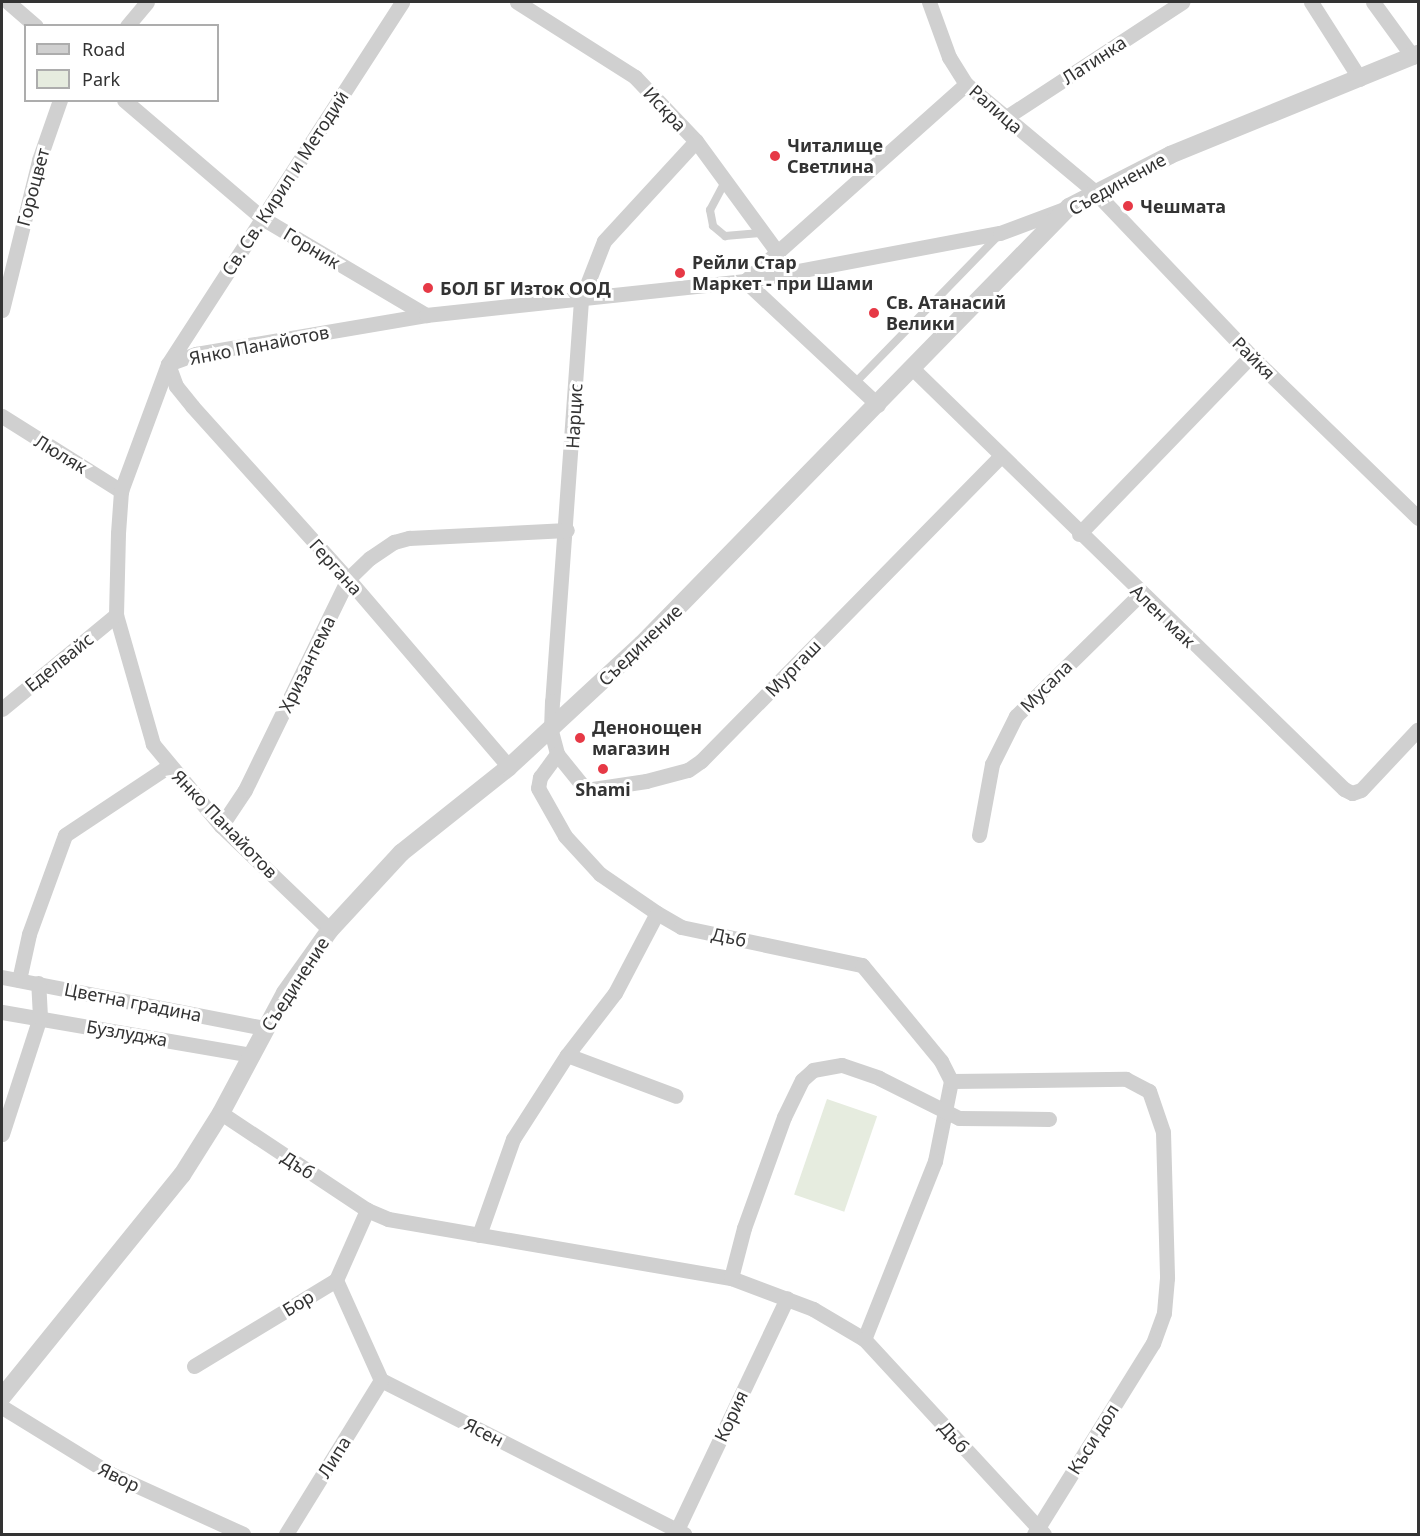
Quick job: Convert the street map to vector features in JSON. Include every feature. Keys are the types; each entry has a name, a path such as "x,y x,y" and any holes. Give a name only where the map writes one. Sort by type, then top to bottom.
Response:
{"street":[{"path":"8,2 34,24"},
{"path":"129,24 147,2"},
{"name":"Св. Св. Кирил и Методий","path":"168,364 402,2"},
{"name":"Искра","path":"517,2 635,77 696,141 778,252"},
{"name":"Ралица","path":"929,2 949,57 966,84 1095,192"},
{"name":"Латинка","path":"1005,118 1182,2"},
{"path":"1311,2 1360,79"},
{"path":"1373,2 1416,55"},
{"name":"Съединение","path":"2,1397 182,1175 221,1113 265,1028 330,930 401,853 509,767 642,644 1070,207 1170,155 1416,55"},
{"path":"878,405 745,281 966,84"},
{"name":"Гороцвет","path":"2,310 39,160 59,102"},
{"name":"Горник","path":"126,102 262,218 426,315"},
{"name":"Нарцис","path":"550,731 567,530 581,300 604,241 696,141"},
{"name":"Райкя","path":"1095,192 1251,356 1419,518"},
{"name":"Янко Панайотов","path":"330,930 221,826 153,744 116,615 121,491 168,364 196,354 426,315 745,281 1000,234 1070,207"},
{"path":"1079,534 1251,356"},
{"name":"Гергана","path":"168,364 176,386 192,406 348,579 509,767"},
{"name":"Ален мак","path":"913,369 1140,594 1344,789 1352,793 1361,790 1419,729"},
{"name":"Люляк","path":"2,416 121,491"},
{"name":"Мургаш","path":"557,754 586,790 646,781 688,770 701,761 1001,456"},
{"name":"Хризантема","path":"221,826 246,790 348,579 394,542 409,538 567,530"},
{"name":"Мусала","path":"979,835 992,764 1016,716 1140,594"},
{"name":"Еделвайс","path":"2,709 116,615"},
{"path":"550,731 557,754"},
{"name":"Дъб","path":"557,754 540,777 538,789 542,800 565,836 600,874 681,927 862,965 941,1060 951,1081"},
{"path":"19,980 29,934 65,835 169,766"},
{"path":"479,1235 513,1139 567,1055 615,993 657,913"},
{"name":"Цветна градина","path":"2,977 265,1028"},
{"path":"2,1134 40,1017 38,983"},
{"name":"Бузлуджа","path":"2,1012 252,1055"},
{"path":"567,1055 676,1096"},
{"path":"731,1278 744,1228 784,1117 802,1080 813,1070 842,1065 879,1078 946,1114 1049,1119"},
{"name":"Къси дол","path":"951,1081 1126,1079 1149,1091 1163,1132 1167,1278 1164,1313 1153,1343 1038,1533"},
{"path":"864,1340 935,1161 951,1081"},
{"name":"Дъб","path":"221,1113 367,1210 388,1219 731,1278 787,1298 864,1340 1038,1533"},
{"path":"367,1210 336,1280 381,1380"},
{"name":"Бор","path":"194,1366 336,1280"},
{"name":"Кория","path":"679,1533 787,1298"},
{"name":"Ясен","path":"381,1380 679,1533"},
{"name":"Липа","path":"286,1534 381,1380"},
{"name":"Явор","path":"2,1407 111,1474 243,1534"}],"lane":[{"path":"726,180 712,201 713,226 725,236 763,233"},
{"path":"855,383 1000,234"}],"green space":[{"path":"827,1099 877,1116 844,1212 794,1194"}],"place":[{"name":"Читалище Светлина","path":"775,156"},
{"name":"Чешмата","path":"1128,206"},
{"name":"Рейли Стар Маркет - при Шами","path":"680,273"},
{"name":"БОЛ БГ Изток ООД","path":"428,288"},
{"name":"Св. Атанасий Велики","path":"874,313"},
{"name":"Денонощен магазин","path":"580,738"},
{"name":"Shami","path":"603,769"}]}
